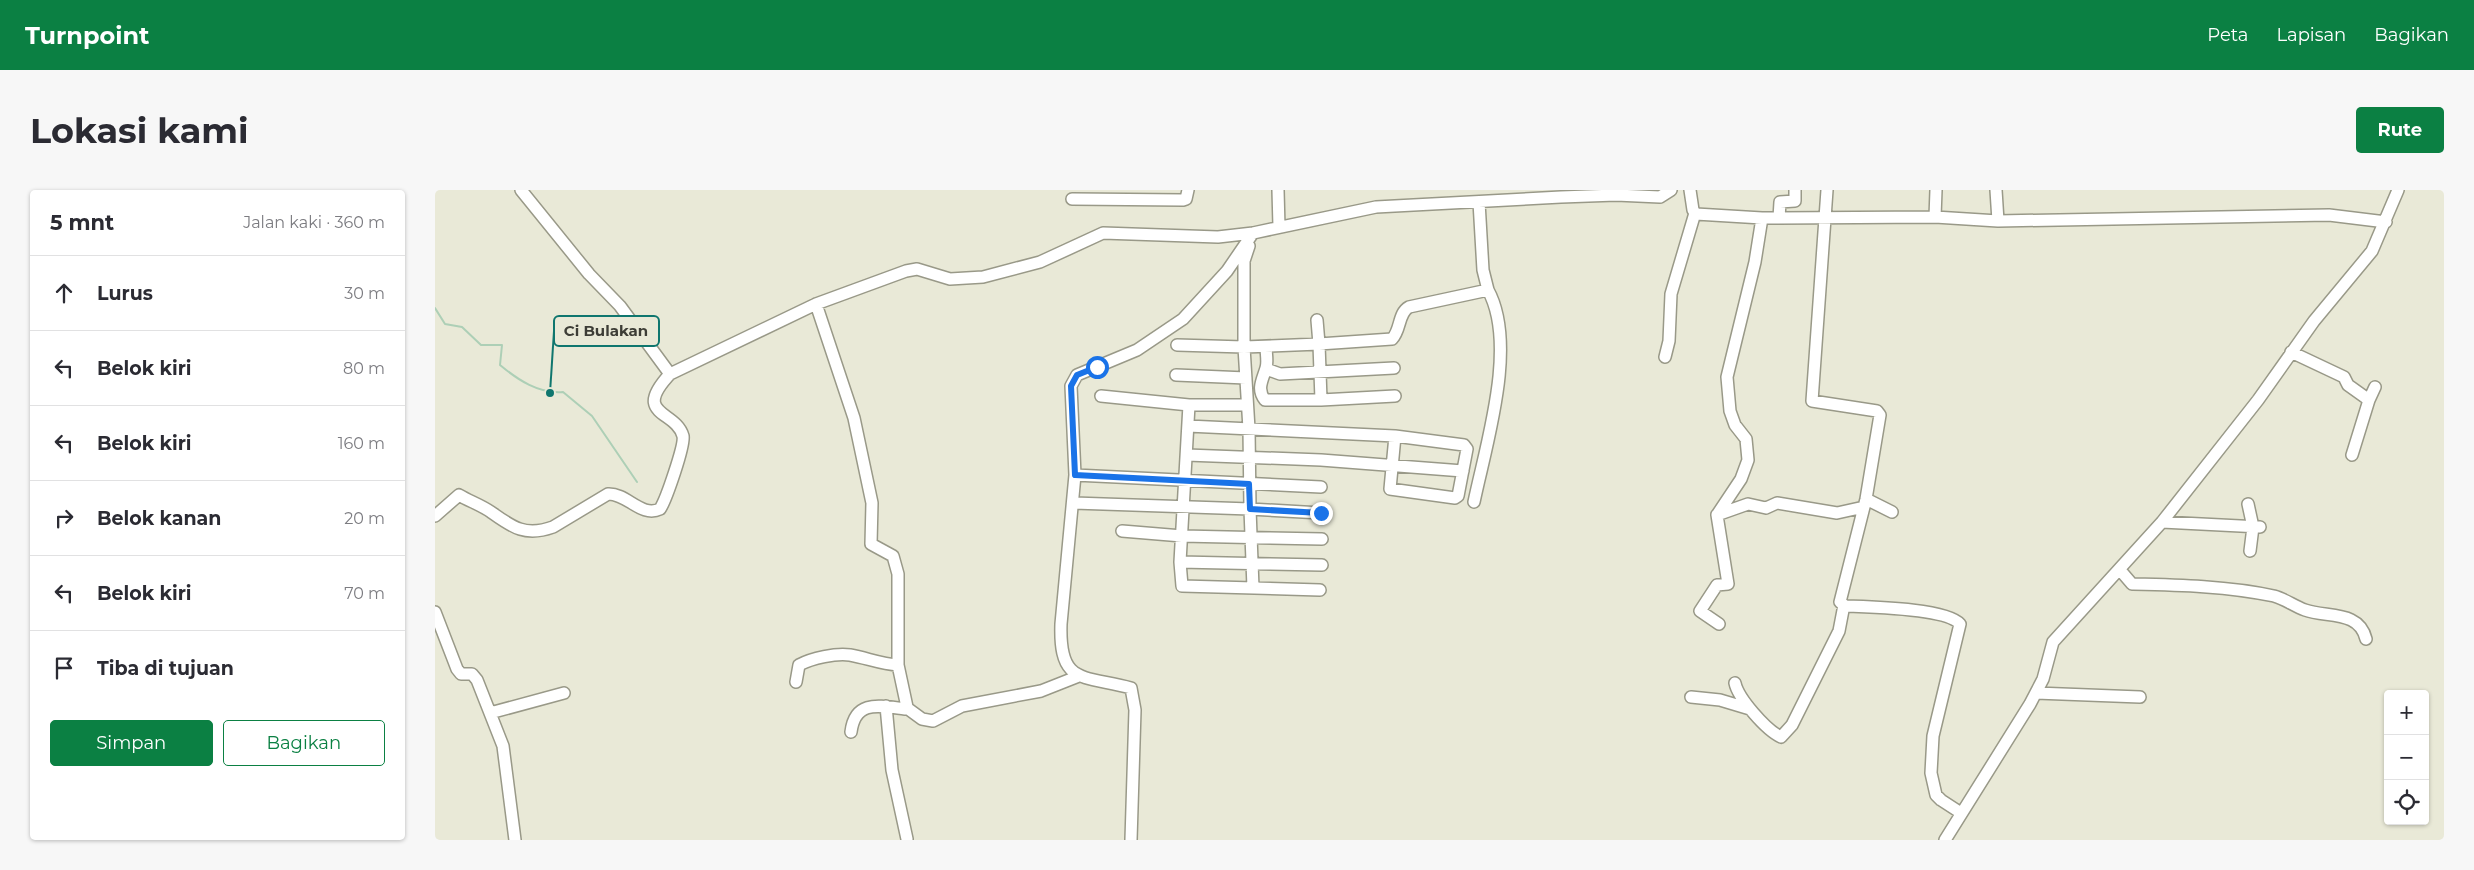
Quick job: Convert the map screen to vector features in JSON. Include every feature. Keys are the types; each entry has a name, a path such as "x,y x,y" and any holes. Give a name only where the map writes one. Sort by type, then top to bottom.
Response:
{"street":[{"path":"521,190 586,272 620,306 670,374"},
{"path":"1072,199 1183,200 1188,190"},
{"path":"1267,190 1279,190 1279,227"},
{"path":"435,516 459,495 491,512 509,526 529,530 543,530 553,527 608,494 618,496 648,511 660,509 684,441 680,429 663,415 655,403 656,388 670,374 816,304 912,270 959,279 983,277 1040,262 1103,233 1218,237 1253,233 1376,207 1410,203 1479,202 1616,195 1659,197 1671,190"},
{"path":"1665,357 1669,341 1671,294 1695,213 1690,190"},
{"path":"1779,218 1780,202 1795,201 1795,190"},
{"path":"1827,190 1820,285 1819,336 1812,399 1814,402 1879,412 1865,503 1840,602 1844,606 1908,610 1956,620 1960,624 1933,736 1931,773 1936,795 1961,813"},
{"path":"1935,217 1936,190"},
{"path":"1996,190 1998,221"},
{"path":"1945,840 2036,693 2043,679 2053,642 2162,522 2258,400 2291,352 2342,285 2372,251 2386,222 2397,190"},
{"path":"1474,502 1497,390 1501,359 1500,329 1482,262 1479,202"},
{"path":"1695,213 1762,218 1935,217 1998,221 2147,220 2329,215 2386,222"},
{"path":"1719,624 1700,611 1717,585 1728,584 1717,515 1741,479 1748,460 1746,438 1735,424 1729,406 1727,377 1755,262 1762,218"},
{"path":"1253,233 1244,261 1244,348 1246,405 1249,429 1253,588"},
{"path":"1131,840 1135,710 1131,688 1079,676 1069,671 1061,648 1061,624 1075,475 1073,380 1077,375 1137,350 1183,319 1227,271 1253,233"},
{"path":"1177,345 1244,348 1392,339 1397,332 1403,312 1409,307 1488,290"},
{"path":"816,304 855,418 872,503 871,544 891,554 896,562 899,610 897,665 907,708"},
{"path":"1317,320 1321,400"},
{"path":"1266,347 1266,369 1260,382 1262,396 1265,400 1321,400 1395,396"},
{"path":"2291,352 2345,377 2348,385 2369,400"},
{"path":"1266,369 1280,374 1320,374 1394,368"},
{"path":"1176,375 1246,378"},
{"path":"2352,455 2369,400 2375,387"},
{"path":"1101,396 1189,405 1246,405"},
{"path":"1189,405 1180,562 1182,586 1320,590"},
{"path":"1188,426 1395,436 1466,445 1459,494 1455,498 1390,489 1395,436"},
{"path":"1187,455 1250,456 1392,464 1463,471"},
{"path":"1075,475 1321,487"},
{"path":"1073,503 1321,513"},
{"path":"1717,515 1747,504 1765,508 1777,503 1837,513 1865,503 1892,512"},
{"path":"2248,504 2257,527 2250,551"},
{"path":"2162,522 2257,527"},
{"path":"1121,531 1182,536 1321,539"},
{"path":"1180,562 1322,566"},
{"path":"2120,570 2132,584 2242,591 2275,596 2307,611 2347,618 2359,626 2364,632 2366,640"},
{"path":"1735,683 1740,697 1751,710 1775,735 1781,737 1789,729 1839,631 1844,606"},
{"path":"435,612 457,669 461,674 474,676 503,746 515,840"},
{"path":"796,682 799,665 809,660 852,655 881,664 897,665"},
{"path":"851,732 857,713 877,706 907,708 922,719 933,721 962,706 1041,691 1079,676"},
{"path":"490,713 564,693"},
{"path":"2036,693 2140,697"},
{"path":"1691,697 1720,700 1751,710"},
{"path":"886,706 892,770 907,839"}],"waterway":[{"path":"435,308 445,324 462,327 481,345 502,345 500,365 514,376 529,385 546,391 563,392 592,416 637,482"}],"place":[{"name":"Ci Bulakan","path":"550,393"}],"route":[{"path":"1097,367 1077,375 1071,386 1075,475 1249,484 1250,509 1321,513"}]}
